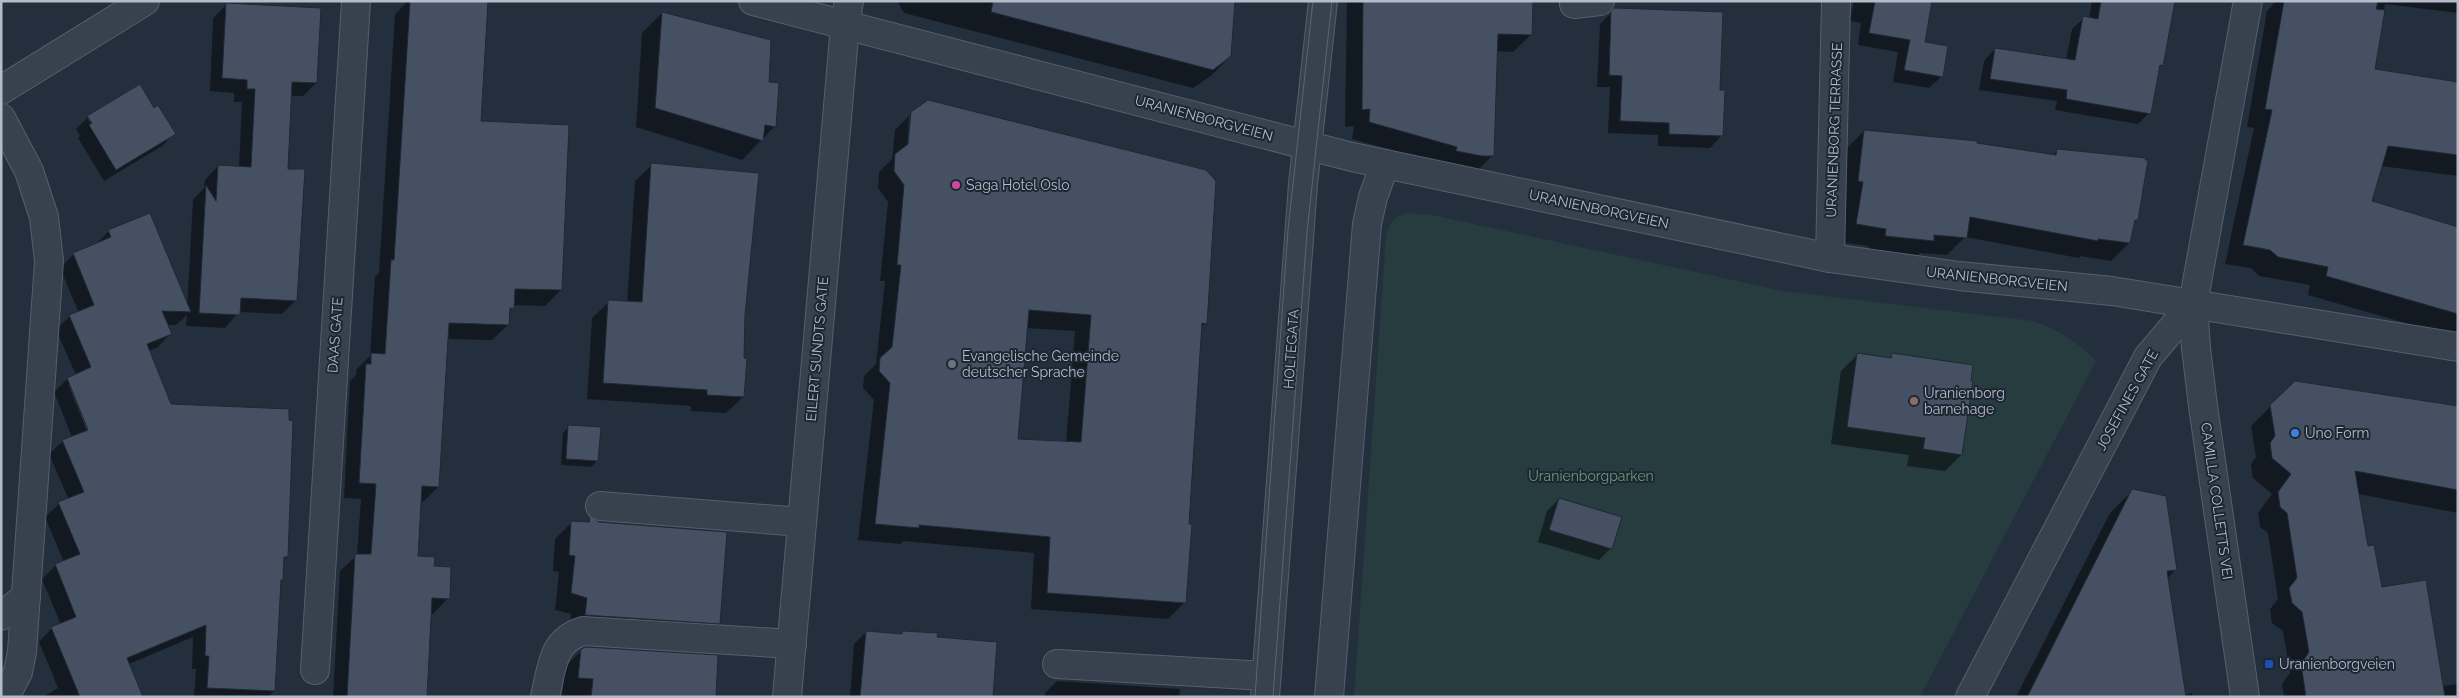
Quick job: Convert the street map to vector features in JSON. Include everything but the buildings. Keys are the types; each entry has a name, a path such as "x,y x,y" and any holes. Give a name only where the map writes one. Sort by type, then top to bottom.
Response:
{"street":[{"path":"1,90 145,1"},
{"name":"DAAS GATE","path":"315,670 356,1"},
{"name":"URANIENBORGVEIEN","path":"753,1 847,13 1307,145 1385,164 1830,258 1959,276 2112,291 2263,317 2458,347"},
{"name":"HOLTEGATA","path":"1266,686 1307,145 1323,1"},
{"name":"URANIENBORG TERRASSE","path":"1830,258 1836,1"},
{"path":"2193,304 2248,1"},
{"name":"EILERT SUNDTS GATE","path":"788,697 847,13"},
{"path":"1,118 29,171 44,217 48,261 26,597 18,672 5,697"},
{"path":"1329,697 1366,224 1385,164"},
{"name":"JOSEFINES GATE","path":"1970,697 2148,357 2193,304"},
{"name":"CAMILLA COLLETTS VEI","path":"2193,304 2203,406 2245,697"},
{"path":"600,506 802,522"},
{"path":"1,616 26,597"},
{"path":"545,697 557,650 570,635 583,631 792,644"},
{"path":"1057,664 1266,686"}],"green space":[{"name":"Uranienborgparken","path":"1407,213 1432,215 1784,291 2033,321 2067,337 2089,354 2096,361 1920,697 1354,697 1386,235 1393,221"}],"tram line":[{"path":"1255,697 1288,230 1313,1"},
{"path":"1273,697 1307,232 1332,1"}],"place":[{"name":"Saga Hotel Oslo","path":"956,185"},
{"name":"Evangelische Gemeinde deutscher Sprache","path":"952,364"},
{"name":"Uranienborg barnehage","path":"1914,401"},
{"name":"Uno Form","path":"2295,433"},
{"name":"Uranienborgveien","path":"2269,664"}]}
